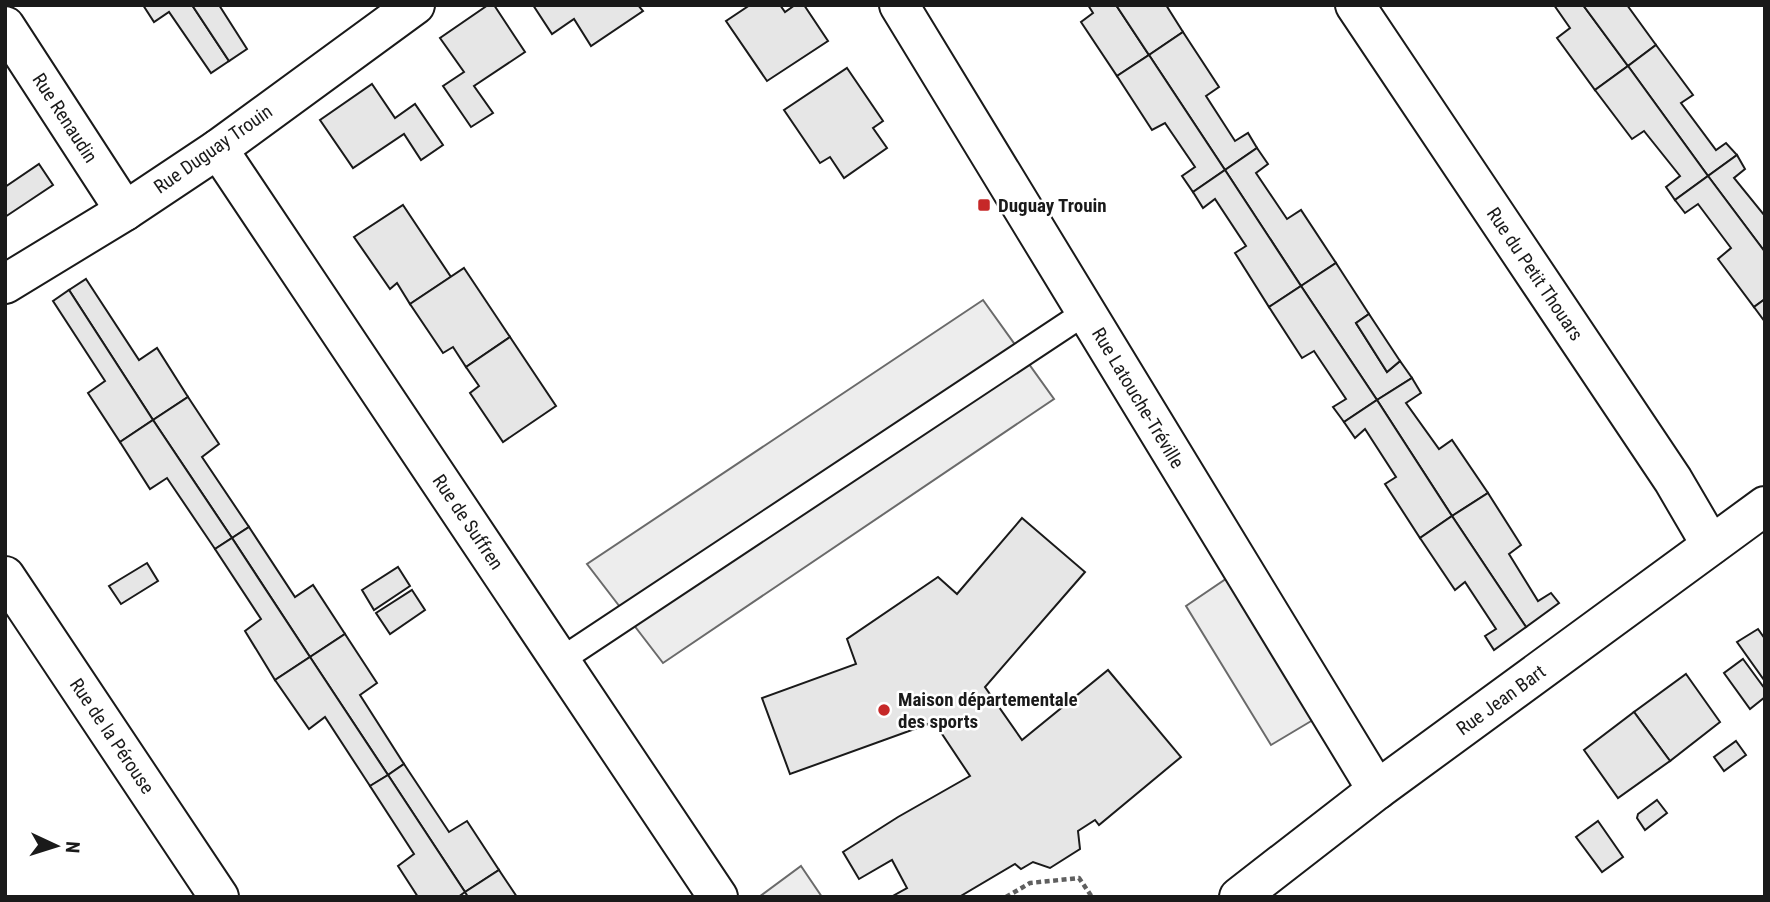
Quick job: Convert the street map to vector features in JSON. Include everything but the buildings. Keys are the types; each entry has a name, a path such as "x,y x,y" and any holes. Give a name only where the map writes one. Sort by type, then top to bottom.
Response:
{"street":[{"name":"Rue Latouche-Tréville","path":"900,5 1377,790"},
{"name":"Rue du Petit Thouars","path":"1355,5 1673,480 1711,545"},
{"name":"Rue Duguay Trouin","path":"5,284 125,211 218,149 398,10"},
{"name":"Rue Renaudin","path":"5,26 125,211"},
{"name":"Rue de Suffren","path":"218,149 718,897"},
{"name":"Rue Jean Bart","path":"1239,897 1377,790 1765,506"},
{"name":"Rue de la Pérouse","path":"5,576 219,897"}],"lane":[{"path":"561,660 1086,312"}],"path":[{"path":"1006,897 1030,883 1079,878 1092,897"}],"shaded area":[{"path":"983,300 1054,399 663,663 587,564"},
{"path":"1242,568 1328,711 1271,745 1186,606"},
{"path":"801,866 822,897 759,897"}],"place":[{"name":"Duguay Trouin","path":"984,205"},
{"name":"Maison départementale des sports","path":"884,710"}]}
